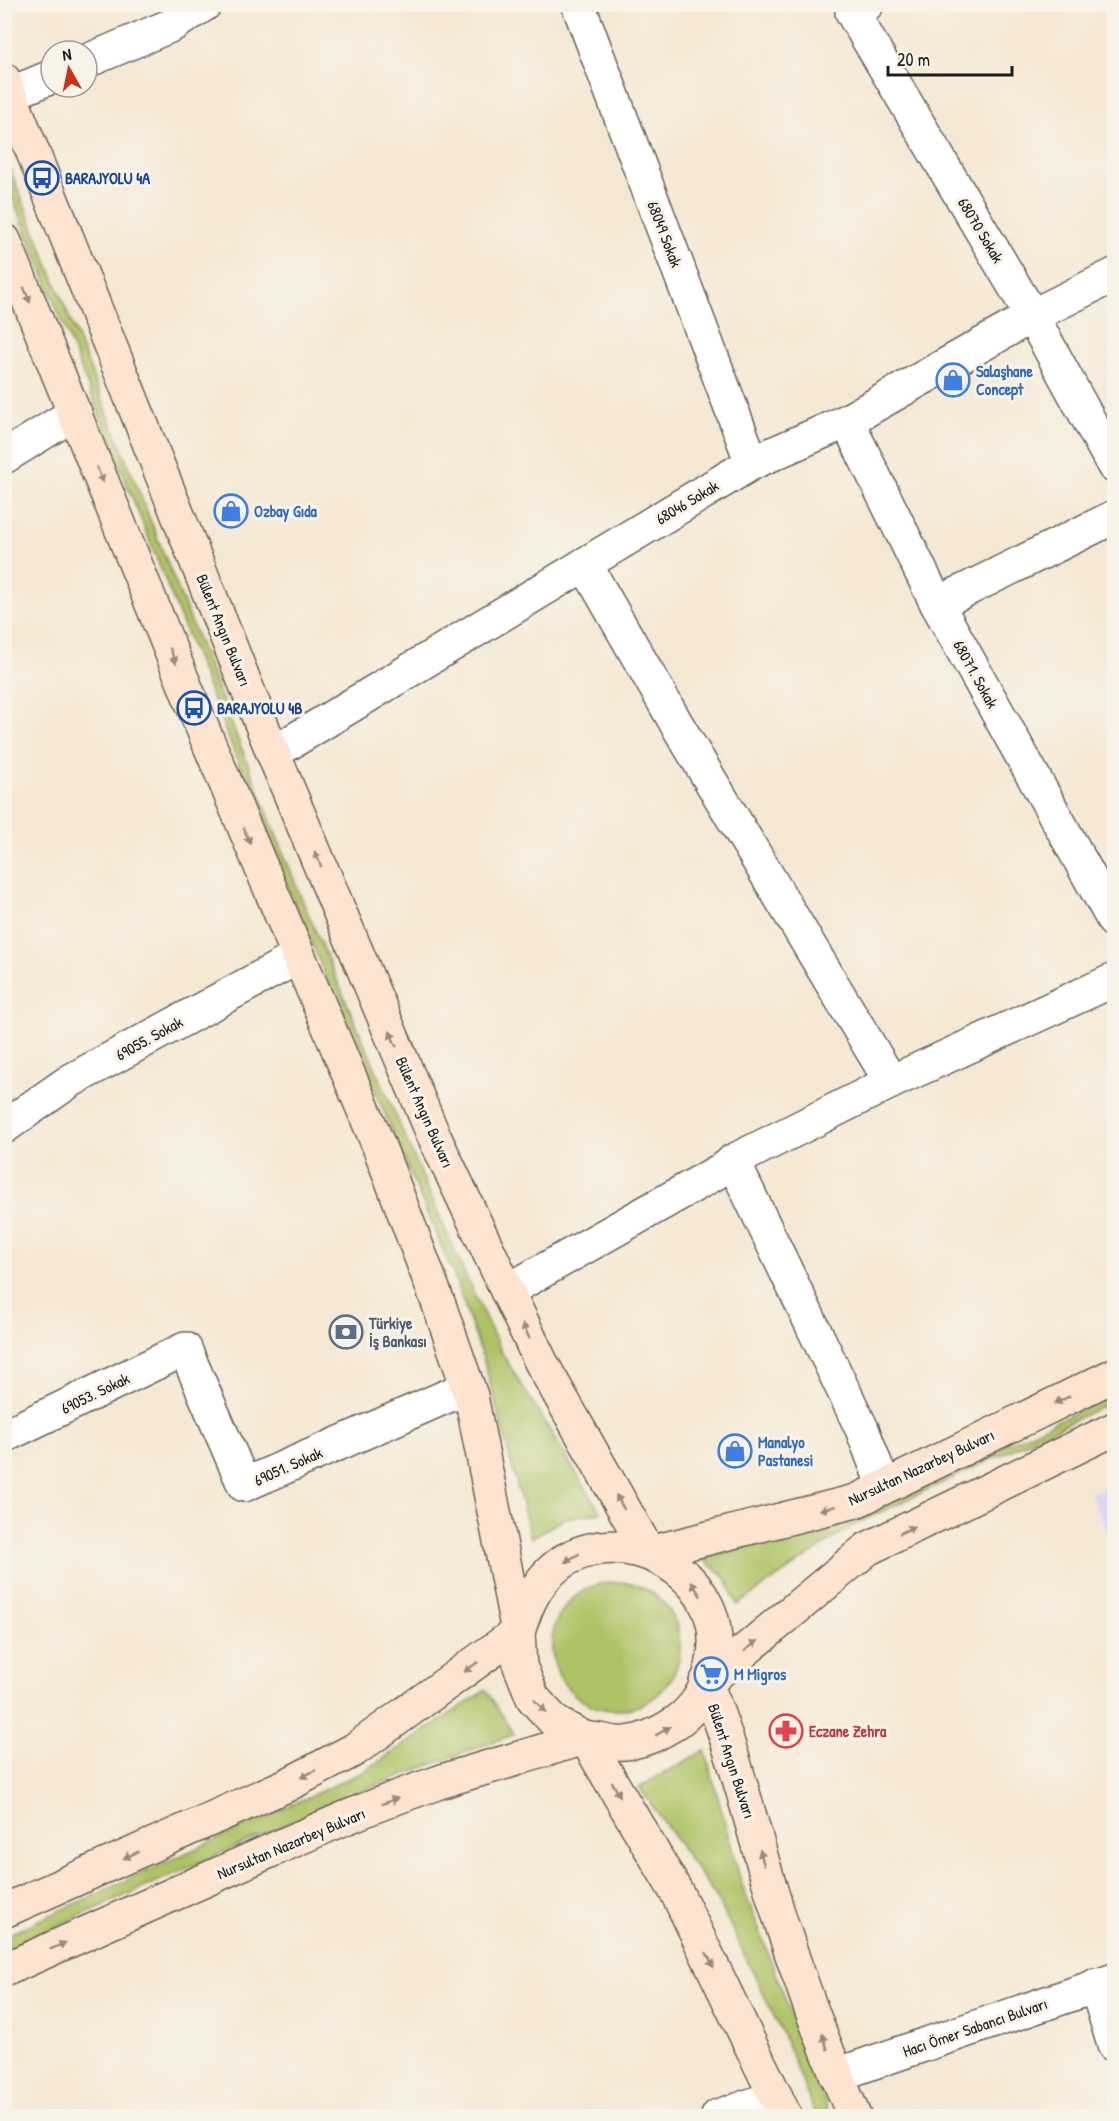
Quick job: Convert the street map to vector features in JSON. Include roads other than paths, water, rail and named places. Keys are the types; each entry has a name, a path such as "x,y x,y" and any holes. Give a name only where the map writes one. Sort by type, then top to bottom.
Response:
{"main road":[{"name":"Bülent Angın Bulvarı","path":"7,87 273,753 433,1134 541,1362 648,1553 668,1561 692,1581 708,1607 715,1637 713,1668 706,1683 729,1740 768,1882 836,2075 854,2116"},
{"path":"4,240 298,957 378,1144 468,1387 518,1632 519,1666 533,1698 556,1723 586,1738 620,1744 654,1736 680,1720 701,1697 706,1683 867,1549 1114,1429"},
{"name":"Nursultan Nazarbey Bulvarı","path":"648,1553 856,1501 1114,1375"},
{"path":"4,1911 287,1785 354,1750 518,1632 529,1600 549,1572 578,1554 608,1547 639,1549 648,1553"},
{"path":"586,1738 677,1893 781,2107"},
{"name":"Nursultan Nazarbey Bulvarı","path":"4,1970 333,1823 434,1784 586,1738"}],"street":[{"path":"99,57 172,25 205,4"},
{"name":"68049 Sokak","path":"578,4 752,463"},
{"name":"68070 Sokak","path":"867,4 852,12 1032,316 1114,466"},
{"path":"7,87 39,80"},
{"name":"68046 Sokak","path":"273,753 752,463 847,421 1032,316 1114,275"},
{"path":"4,458 75,413"},
{"name":"68071. Sokak","path":"847,421 937,604 1114,921"},
{"path":"937,604 1114,517"},
{"path":"585,564 676,723 891,1082"},
{"name":"69055. Sokak","path":"4,1127 70,1081 298,957"},
{"path":"507,1291 728,1166 733,1161 891,1082 1114,980"},
{"path":"733,1161 862,1429 884,1487"},
{"name":"69051. Sokak","path":"186,1349 244,1485 468,1387"},
{"name":"69053. Sokak","path":"4,1436 186,1349"},
{"path":"1105,1982 1114,2045"},
{"name":"Hacı Ömer Sabancı Bulvarı","path":"836,2075 1105,1982"},
{"path":"717,2116 781,2107"}],"place":[{"name":"BARAJYOLU 4A","path":"42,178"},
{"name":"Salaşhane Concept","path":"953,380"},
{"name":"Ozbay Gıda","path":"231,511"},
{"name":"BARAJYOLU 4B","path":"194,708"},
{"name":"Türkiye İş Bankası","path":"346,1332"},
{"name":"Manalyo Pastanesi","path":"735,1451"},
{"name":"M Migros","path":"711,1674"},
{"name":"Eczane Zehra","path":"786,1731"}]}
